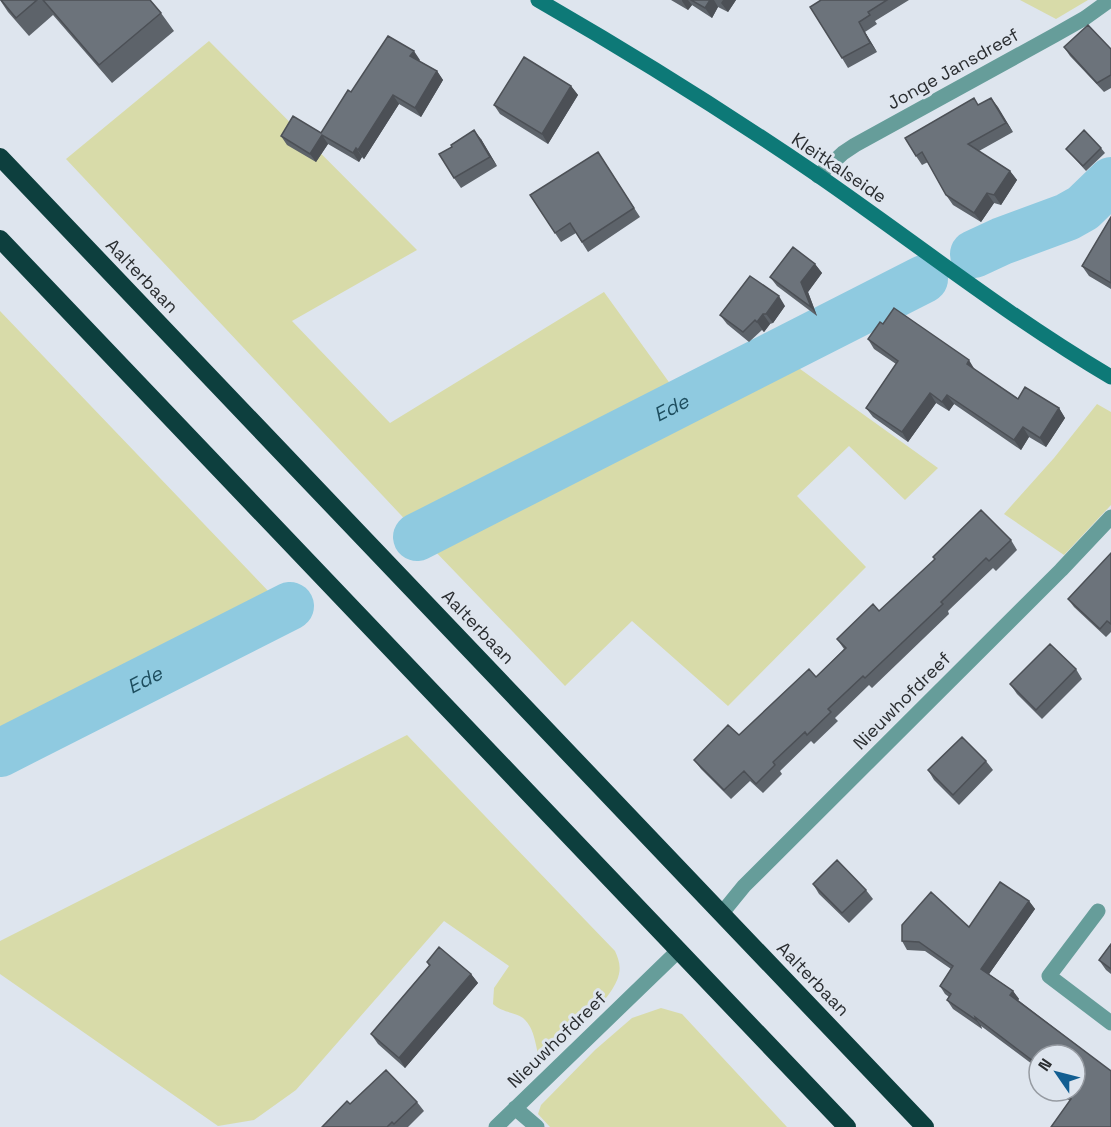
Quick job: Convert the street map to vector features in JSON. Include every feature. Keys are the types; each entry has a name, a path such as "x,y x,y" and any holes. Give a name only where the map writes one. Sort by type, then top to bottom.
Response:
{"highway":[{"name":"Aalterbaan","path":"0,157 926,1127"},
{"path":"0,239 847,1127"}],"street":[{"name":"Kleitkalseide","path":"538,0 618,45 818,176 1023,320 1111,377"},
{"name":"Jonge Jansdreef","path":"818,176 855,145 1085,18 1110,0"},
{"name":"Nieuwhofdreef","path":"722,913 744,886 1061,570 1111,517"},
{"path":"1098,911 1049,976 1111,1023"},
{"name":"Nieuwhofdreef","path":"496,1127 679,950"},
{"name":"Nieuwhofdreef","path":"514,1108 537,1127"}],"green space":[{"path":"1020,0 1088,0 1056,19"},
{"path":"209,41 417,250 292,321 390,423 604,292 684,403 782,356 938,468 905,500 849,446 797,496 866,567 728,706 632,621 565,686 66,159"},
{"path":"1111,167 1111,195 1087,218 996,253 975,242 1012,222 1079,199"},
{"path":"0,311 294,618 0,765"},
{"path":"1097,404 1111,412 1111,505 1064,555 1004,514 1054,458"},
{"path":"407,735 615,951 619,974 608,996 586,1021 541,1063 533,1033 527,1022 520,1016 493,1004 494,988 509,966 444,921 296,1090 254,1120 218,1126 0,974 0,941"},
{"path":"661,1008 682,1014 787,1127 550,1127 538,1114 541,1105 595,1050 632,1018"}],"building":[{"path":"1,0 37,0 16,18"},
{"path":"43,0 150,0 161,13 99,65"},
{"path":"691,0 710,0 705,8"},
{"path":"821,0 887,0 868,12 870,15 859,22 870,43 842,58 810,7"},
{"path":"1088,25 1111,49 1111,75 1097,83 1064,47"},
{"path":"388,36 414,51 410,56 437,71 415,108 393,95 358,150 356,148 353,153 322,135 310,154 281,136 293,116 321,133 348,90 351,92"},
{"path":"524,57 571,86 542,134 494,105"},
{"path":"974,98 978,105 991,98 1006,123 968,144 1010,171 994,195 987,193 974,213 946,195 922,152 916,156 905,138"},
{"path":"474,130 490,157 454,178 439,154"},
{"path":"1084,130 1101,148 1083,166 1066,149"},
{"path":"598,152 634,208 582,242 570,223 555,233 530,195"},
{"path":"1111,217 1111,283 1082,266"},
{"path":"793,247 815,264 801,282 811,307 770,277"},
{"path":"750,276 779,296 766,314 763,314 757,322 755,320 743,332 720,315"},
{"path":"894,308 969,360 967,364 1018,399 1025,387 1059,408 1040,438 1023,427 1014,440 947,395 942,402 930,393 902,432 866,408 898,361 868,339 880,322 883,324"},
{"path":"981,510 1011,540 989,561 986,558 941,602 943,604 865,678 863,676 828,709 831,712 807,735 805,732 773,762 775,765 756,784 744,771 724,790 694,760 728,725 739,735 809,669 816,677 846,648 837,639 873,604 879,611 935,559 933,557"},
{"path":"1111,553 1111,624 1107,621 1100,629 1068,599"},
{"path":"1050,644 1076,669 1036,710 1010,684"},
{"path":"962,737 986,761 953,795 928,770"},
{"path":"837,860 866,890 842,913 813,884"},
{"path":"1000,882 1029,901 981,969 1013,991 1010,995 1074,1043 1027,1043 1027,1056 975,1017 976,1020 947,1000 951,994 940,986 953,966 919,942 902,941 902,925 931,892 969,927"},
{"path":"1111,944 1111,969 1099,960"},
{"path":"439,947 471,974 399,1058 371,1034 430,965 427,962"},
{"path":"1087,1053 1111,1071 1111,1127 1051,1127 1068,1103 1087,1103"},
{"path":"386,1070 417,1102 394,1124 392,1122 387,1127 322,1127 347,1101 350,1104"}],"waterway":[{"name":"Ede","path":"974,254 1067,217 1083,208 1111,181"},
{"name":"Ede","path":"417,537 924,279"},
{"name":"Ede","path":"0,753 290,606"}]}
